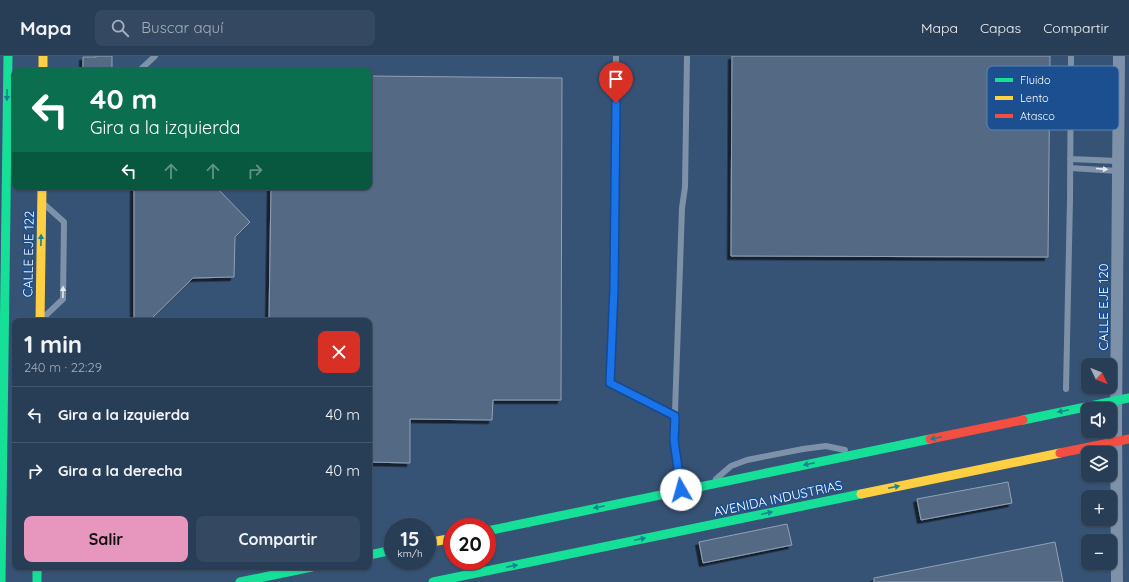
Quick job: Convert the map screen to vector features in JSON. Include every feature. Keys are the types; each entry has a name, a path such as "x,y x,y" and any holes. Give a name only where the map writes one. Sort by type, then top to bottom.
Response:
{"main road":[{"name":"CALLE EJE 122","path":"1,582 5,502 11,176 8,56"},
{"path":"43,56 43,68"},
{"name":"CALLE EJE 122","path":"40,318 42,190"},
{"name":"AVENIDA INDUSTRIAS","path":"496,529 1129,398"},
{"name":"AVENIDA INDUSTRIAS","path":"433,582 1129,439"},
{"path":"372,554 384,552"},
{"path":"37,570 37,582"},
{"path":"240,582 298,570"}],"street":[{"name":"CALLE EJE 120","path":"1119,56 1119,66"},
{"name":"CALLE EJE 120","path":"1117,582 1116,400 1118,130"}],"lane":[{"path":"142,68 155,56"},
{"path":"616,56 614,289 610,383 675,416"},
{"path":"681,490 674,440 682,208 685,187 687,56"},
{"path":"1071,56 1071,66"},
{"path":"1066,389 1070,130"},
{"path":"1070,159 1118,166"},
{"path":"1070,168 1118,166"},
{"path":"41,202 64,222 63,299 43,318"},
{"path":"709,484 731,466 760,457 826,446 854,452 867,452"}],"building":[{"path":"112,56 112,68 83,68 83,57"},
{"path":"732,56 1050,56 1050,66 987,66 987,130 1049,130 1048,257 731,256"},
{"path":"372,76 562,78 561,400 493,400 492,420 410,419 410,463 372,462 372,318 269,318 271,190 372,190"},
{"path":"134,190 219,190 250,222 235,237 234,277 193,278 152,318 134,318"},
{"path":"1008,482 1012,503 921,520 917,499"},
{"path":"787,524 792,545 703,563 699,542"},
{"path":"1055,542 1063,582 874,582 874,578"}],"traffic: fast":[{"path":"1,582 8,56"},
{"path":"1023,420 1129,398"},
{"path":"496,529 930,439"},
{"path":"433,582 861,494"},
{"path":"372,554 384,552"},
{"path":"37,570 37,582"},
{"path":"240,582 298,570"}],"traffic: slow":[{"path":"43,56 43,68"},
{"path":"40,318 42,190"},
{"path":"861,494 1060,453"},
{"path":"436,541 444,540"}],"traffic: jam":[{"path":"930,439 1023,420"},
{"path":"1060,453 1129,439"}],"route":[{"path":"616,103 614,289 610,383 675,416 674,440 681,490"}]}
